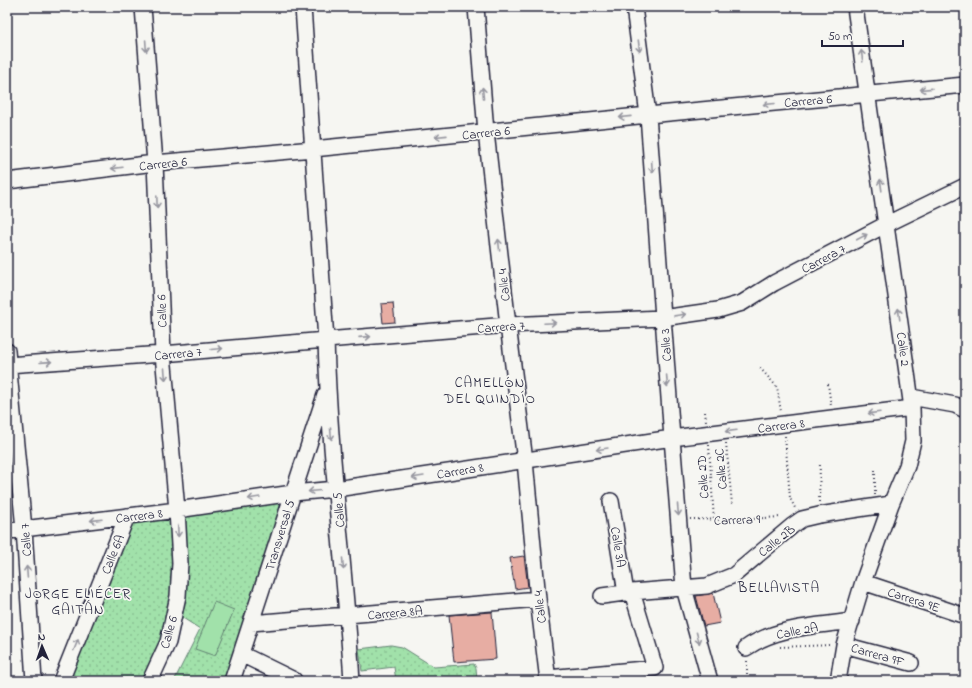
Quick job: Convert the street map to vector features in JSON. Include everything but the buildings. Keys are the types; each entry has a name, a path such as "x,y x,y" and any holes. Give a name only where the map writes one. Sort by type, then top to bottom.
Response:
{"street":[{"name":"Calle 6","path":"143,7 156,163 163,354 177,510 180,563 178,596 168,642 150,681"},
{"name":"Calle 5","path":"303,7 326,340 327,389 348,616 352,681"},
{"name":"Calle 4","path":"476,7 486,132 525,461 538,599 548,680"},
{"name":"Calle 3","path":"634,7 648,114 662,318 684,588 710,681"},
{"name":"Calle 2","path":"838,681 844,645 863,582 891,504 907,466 913,441 912,402 855,7"},
{"name":"Carrera 6","path":"7,181 156,163 486,132 648,114 965,85"},
{"name":"Carrera 7","path":"7,360 163,354 508,325 662,318 718,310 742,303 774,283 887,224 965,186"},
{"name":"Calle 7","path":"7,360 24,528 34,681"},
{"name":"Transversal 5","path":"232,681 327,389"},
{"name":"Carrera 8","path":"7,531 177,510 293,493 336,489 672,438 832,418 912,402 962,404"},
{"name":"Calle 3A","path":"548,680 655,668 629,592 612,501"},
{"path":"797,523 819,515 891,504"},
{"name":"Calle 6A","path":"61,681 127,516"},
{"name":"Calle 2B","path":"684,588 707,586 734,575 797,523"},
{"name":"Carrera 9E","path":"863,582 965,616"},
{"path":"602,596 629,592 684,588"},
{"name":"Carrera 8A","path":"251,623 538,599"},
{"name":"Calle 2A","path":"746,648 758,639 777,633 852,621"},
{"name":"Carrera 9F","path":"844,645 911,663"},
{"path":"241,654 294,680"}],"path":[{"name":"Calle 2B","path":"760,368 777,387 784,424 790,498 797,523"},
{"path":"828,384 832,418"},
{"name":"Calle 2C","path":"726,432 732,504"},
{"name":"Calle 2D","path":"708,434 714,520"},
{"path":"819,515 820,463"},
{"path":"874,507 875,468"},
{"name":"Carrera 9","path":"679,519 714,520 780,517 797,523"},
{"path":"777,647 844,645"},
{"path":"746,648 747,681"}],"green space":[{"path":"291,496 233,681 174,681 200,629 175,613 150,681 61,681 127,516"},
{"path":"214,602 234,610 215,656 195,649"},
{"path":"391,645 402,647 434,667 474,664 476,668 477,681 396,681 394,667 362,671 359,649"}],"district":[{"name":"CAMELLÓN DEL QUINDÍO","path":"490,390"},
{"name":"BELLAVISTA","path":"779,587"},
{"name":"JORGE ELIÉCER GAITÁN","path":"78,602"}]}
